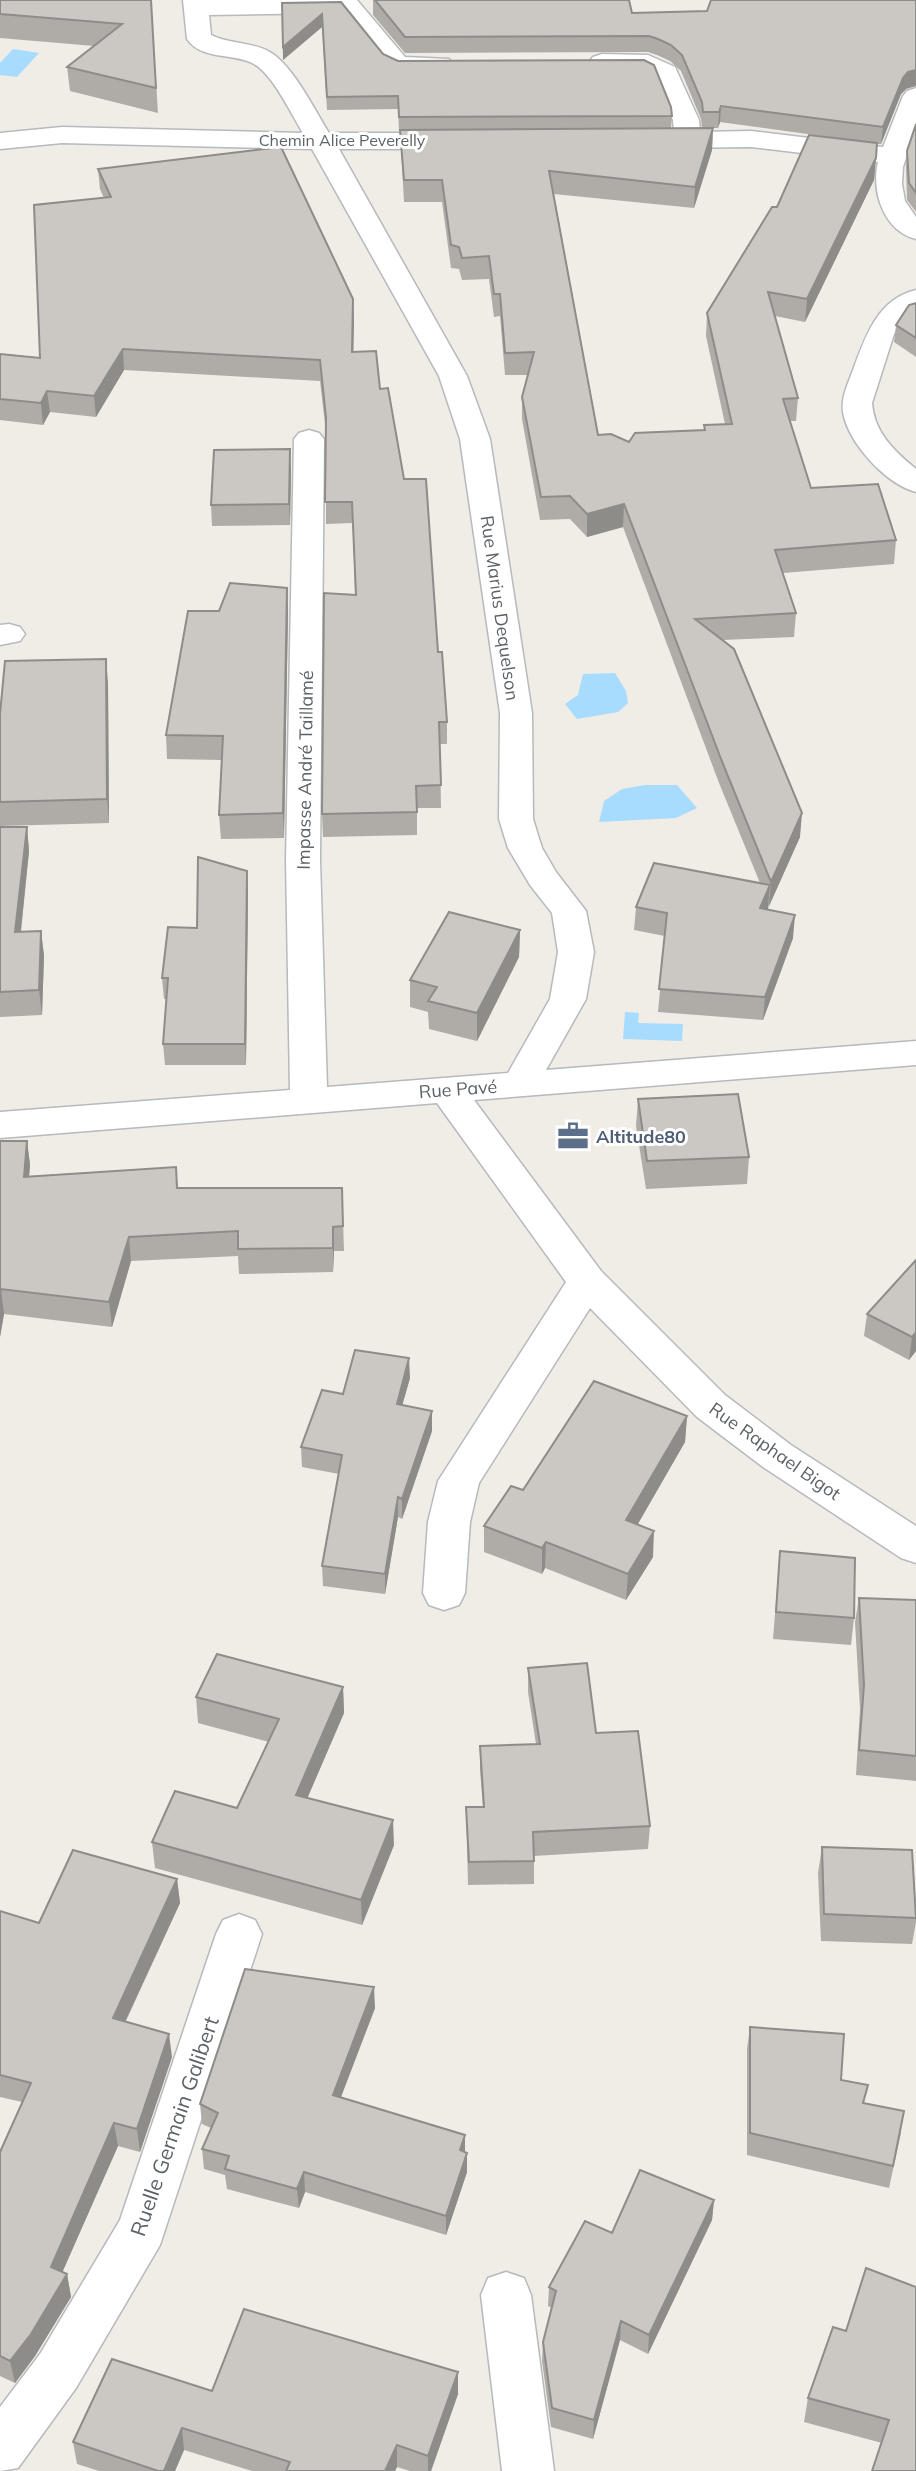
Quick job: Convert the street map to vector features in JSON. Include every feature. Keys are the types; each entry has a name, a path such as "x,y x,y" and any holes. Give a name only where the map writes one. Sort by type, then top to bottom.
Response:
{"street":[{"path":"195,4 377,6"},
{"name":"Rue Marius Dequelson","path":"195,4 199,39 218,48 247,53 267,61 274,67 321,141 453,376 475,439 516,713 516,819 524,848 542,877 569,911 576,952 568,999 520,1084"},
{"path":"351,6 375,34 391,60 398,64 467,63"},
{"path":"578,62 648,63 666,72 686,120 688,139"},
{"path":"916,96 887,174 891,204 916,231"},
{"name":"Chemin Alice Peverelly","path":"0,141 62,135 321,141 471,141"},
{"path":"634,140 751,139 893,156"},
{"path":"916,298 881,327 857,404 864,428 881,454 896,470 916,483"},
{"name":"Impasse André Taillamé","path":"309,439 303,860 309,1101"},
{"name":"Rue Pavé","path":"0,1125 916,1053"},
{"name":"Rue Raphael Bigot","path":"447,1090 587,1281 711,1406 777,1455 916,1547"},
{"path":"444,1593 449,1522 459,1480 587,1281"},
{"name":"Ruelle Germain Galibert","path":"0,2450 58,2371 142,2229 239,1934"},
{"path":"506,2295 528,2471"}],"water":[{"path":"13,49 39,53 17,77 0,75 0,63"},
{"path":"615,673 626,691 628,703 618,712 577,719 565,704 578,695 583,674"},
{"path":"645,785 677,785 697,808 676,818 599,822 604,801 622,789"},
{"path":"625,1012 639,1013 638,1023 683,1024 682,1041 623,1039"}],"building":[{"path":"0,0 151,0 156,88 67,67 122,24 0,14"},
{"path":"375,0 629,0 632,13 707,11 711,0 916,0 916,70 908,72 903,78 883,127 721,106 719,112 703,112 702,102 682,55 671,45 658,39 649,36 405,37"},
{"path":"341,2 383,54 398,61 644,60 654,65 672,116 399,117 398,96 327,97 322,14 283,47 282,3"},
{"path":"916,124 916,193 909,183 907,151"},
{"path":"713,128 695,187 549,171 598,435 611,434 629,442 635,433 705,430 704,425 732,424 707,313 772,207 777,207 809,135 877,143 876,158 807,299 768,292 798,398 783,399 811,488 878,484 896,540 775,550 796,613 695,619 734,649 802,813 771,882 624,504 587,514 570,496 541,497 522,397 534,352 505,353 500,294 494,294 489,256 462,258 459,247 451,245 442,180 404,180 400,130"},
{"path":"281,147 353,299 352,352 376,351 380,389 388,388 404,479 426,479 438,652 442,652 447,722 439,722 441,785 416,786 417,812 322,814 324,593 356,595 352,502 325,502 326,418 320,360 123,349 94,396 47,391 41,403 0,399 0,354 40,358 34,205 111,197 98,169"},
{"path":"916,303 916,338 896,325 909,305"},
{"path":"290,449 289,504 211,505 214,450"},
{"path":"230,583 287,588 283,813 219,815 223,736 166,735 188,611 219,611"},
{"path":"106,659 107,799 0,802 0,714 5,661"},
{"path":"0,827 27,827 15,932 41,931 39,990 0,992"},
{"path":"198,857 247,871 245,1044 163,1044 168,978 162,978 168,927 197,928"},
{"path":"654,863 770,885 760,908 795,915 765,997 659,989 667,913 636,907"},
{"path":"449,912 520,930 477,1013 428,1001 437,987 410,980"},
{"path":"738,1094 749,1157 647,1161 638,1099"},
{"path":"0,1141 27,1141 24,1177 176,1167 177,1188 342,1188 343,1226 333,1227 333,1248 238,1249 238,1231 129,1237 109,1302 1,1289 0,1292"},
{"path":"916,1260 916,1332 912,1337 867,1314"},
{"path":"355,1350 409,1358 397,1404 432,1411 402,1499 398,1497 385,1574 322,1566 342,1455 301,1447 322,1390 343,1394"},
{"path":"594,1381 687,1416 626,1520 654,1531 628,1574 546,1542 542,1548 484,1526 511,1486 523,1490"},
{"path":"780,1551 855,1558 854,1618 776,1612"},
{"path":"859,1598 916,1600 916,1756 859,1750 864,1685"},
{"path":"217,1654 343,1687 296,1795 393,1820 361,1900 152,1842 175,1791 237,1808 279,1719 196,1697"},
{"path":"587,1663 596,1733 638,1731 650,1826 533,1832 534,1861 469,1862 466,1807 484,1807 480,1746 540,1744 528,1668"},
{"path":"822,1847 912,1850 916,1918 824,1914"},
{"path":"73,1850 177,1879 113,2018 169,2034 137,2129 114,2123 51,2267 67,2274 31,2334 10,2361 0,2356 0,2152 31,2083 0,2075 0,1911 39,1923"},
{"path":"245,1969 374,1987 333,2095 465,2135 460,2150 467,2153 446,2216 304,2172 297,2189 225,2169 229,2156 202,2149 218,2113 200,2104"},
{"path":"750,2027 844,2034 841,2080 868,2085 863,2103 904,2111 893,2166 750,2133"},
{"path":"640,2170 714,2200 649,2335 621,2321 594,2420 552,2408 543,2342 556,2291 549,2287 585,2221 612,2233"},
{"path":"866,2268 916,2287 916,2471 872,2471 889,2420 808,2398 833,2327 846,2331"},
{"path":"244,2309 458,2372 428,2456 397,2445 385,2471 286,2471 290,2462 182,2428 164,2471 158,2471 73,2442 112,2359 212,2391"}],"place":[{"name":"Altitude80","path":"573,1136"}]}
